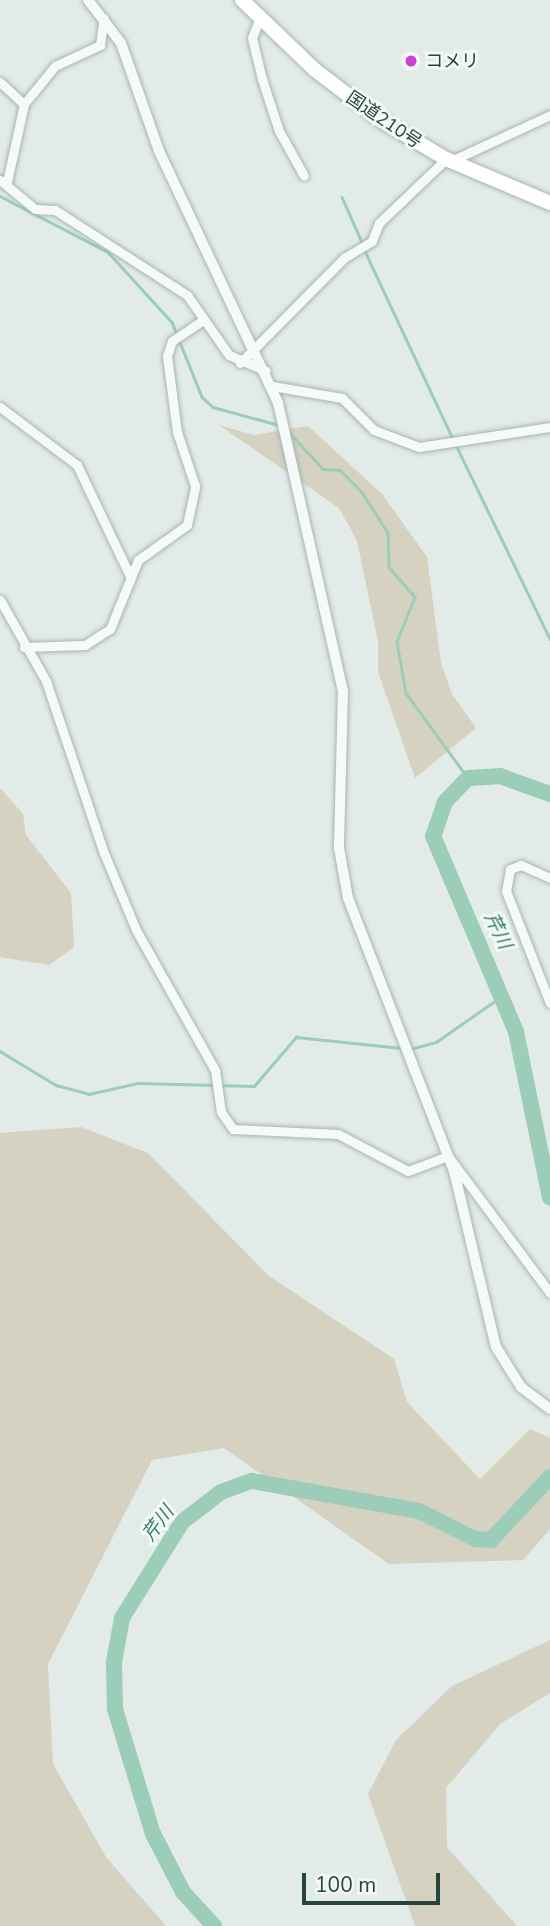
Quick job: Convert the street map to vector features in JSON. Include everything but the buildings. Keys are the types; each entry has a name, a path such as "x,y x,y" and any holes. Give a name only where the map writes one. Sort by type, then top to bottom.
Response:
{"highway":[{"name":"国道210号","path":"242,0 339,90 449,160 550,203"}],"street":[{"path":"88,0 104,17 130,65 159,151 254,346 276,398 301,495 343,691 345,745 339,821 348,898 448,1156 496,1347 530,1395 550,1409"},
{"path":"104,17 100,45 55,66 24,104 4,181 35,209 55,209 187,295 203,320 240,363 266,372"},
{"path":"260,17 252,38 262,79 304,176"},
{"path":"0,82 24,104"},
{"path":"240,363 344,258 372,241 379,223 449,160 550,115"},
{"path":"24,647 85,645 110,629 129,574 187,525 195,508 167,356 172,341 203,320"},
{"path":"272,386 341,398 374,430 419,447 550,427"},
{"path":"0,407 77,465 129,574"},
{"path":"0,600 24,647 46,681 136,930 203,1044 215,1070 221,1112 233,1129 338,1134 408,1171 448,1156"},
{"path":"550,878 521,865 510,869 506,891 550,1003"},
{"path":"448,1156 550,1293"}],"shaded area":[{"path":"219,425 254,435 308,426 382,494 427,557 441,663 452,694 476,728 415,778 378,672 378,641 357,541 339,508"},
{"path":"0,788 23,814 26,835 71,893 74,947 49,965 0,957"},
{"path":"81,1127 148,1153 269,1276 394,1359 407,1402 480,1479 530,1429 550,1438 550,1529 523,1560 389,1564 224,1448 152,1460 48,1664 53,1764 106,1857 166,1926 0,1926 0,1133"},
{"path":"550,1640 550,1693 500,1724 446,1788 447,1847 517,1926 415,1926 368,1794 396,1740 452,1686"}],"waterway":[{"path":"0,196 108,252 172,322 202,397 213,407 279,425"},
{"path":"342,197 362,242"},
{"path":"364,249 453,439"},
{"path":"289,432 323,469 340,470 362,492 388,533 389,567 415,597 397,642 406,693 468,778"},
{"path":"456,445 550,639"},
{"name":"芹川","path":"550,794 500,776 468,778 445,802 433,836 516,1032 550,1198"},
{"path":"410,1049 436,1042 502,996"},
{"path":"0,1051 56,1085 89,1094 138,1083 254,1086 296,1037 403,1048"},
{"name":"芹川","path":"214,1926 183,1892 153,1834 115,1709 114,1662 122,1618 182,1522 221,1492 252,1481 419,1511 475,1539 491,1540 550,1477"}],"place":[{"name":"コメリ","path":"411,61"}]}
